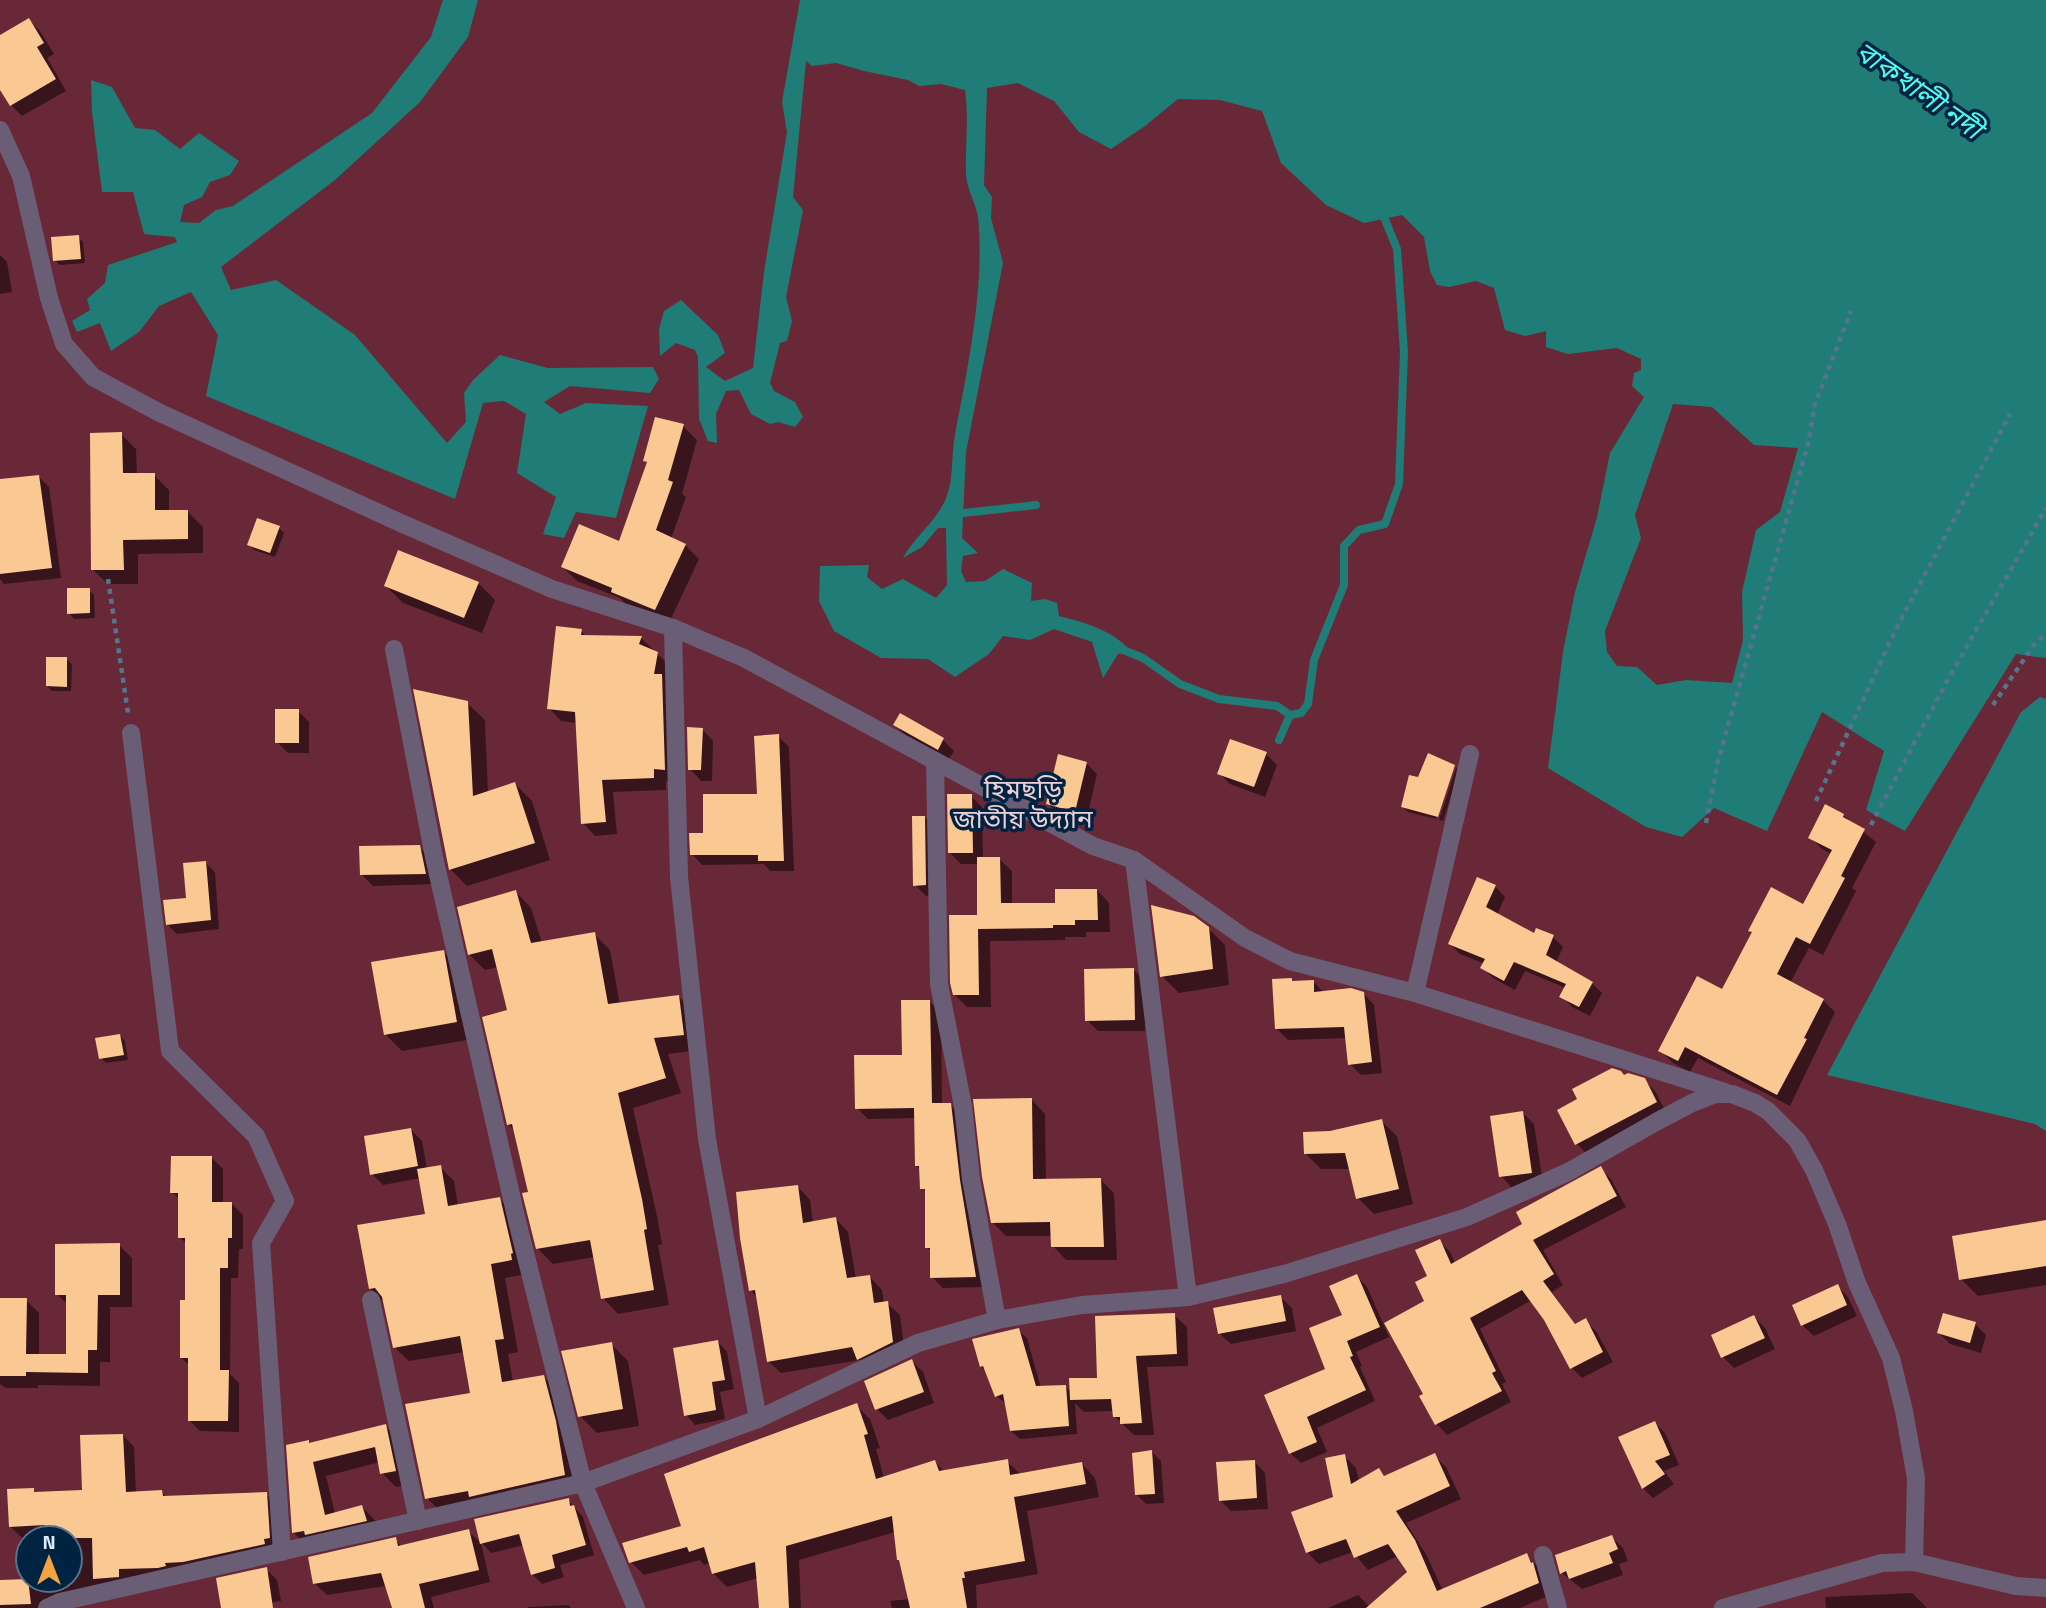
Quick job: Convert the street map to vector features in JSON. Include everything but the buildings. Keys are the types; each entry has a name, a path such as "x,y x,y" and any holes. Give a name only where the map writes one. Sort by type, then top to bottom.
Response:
{"street":[{"path":"0,130 21,176 49,298 64,344 93,377 158,412 552,589 673,628 744,658 1093,846 1134,860 1245,938 1290,961 1415,993 1732,1094 1768,1111 1797,1140 1819,1181 1857,1283 1891,1358 1916,1478 1914,1562"},
{"path":"673,628 679,877 707,1139 758,1419"},
{"path":"394,649 434,857 517,1221 583,1483 636,1608"},
{"path":"131,733 170,1051 256,1136 285,1201 261,1243 282,1552"},
{"path":"1415,993 1470,754"},
{"path":"936,761 939,984 963,1106 971,1179 998,1320"},
{"path":"1134,860 1188,1297"},
{"path":"47,1608 61,1602 583,1483 758,1419 918,1343 998,1320 1082,1306 1188,1297 1284,1274 1467,1217 1568,1172 1692,1103 1715,1094 1732,1094"},
{"path":"371,1300 418,1521"},
{"path":"1543,1555 1558,1608"},
{"path":"1723,1608 1882,1563 1914,1562 2015,1586 2046,1588"}],"path":[{"path":"1706,823 1718,761 1808,444 1815,404 1851,310"},
{"path":"1816,801 1896,629 2010,414"},
{"path":"1871,825 1947,681 2046,508"},
{"path":"108,579 131,733"},
{"path":"1993,705 2033,646 2046,634"}],"green space":[{"name":"হিমছড়ি জাতীয় উদ্যান","path":"0,0 2046,0 2046,1608 0,1608"}],"water":[{"path":"443,0 478,0 468,37 420,102 335,180 221,267 231,290 276,280 355,335 447,443 466,422 464,393 473,380 500,355 548,368 653,367 659,379 650,393 570,386 544,402 560,414 586,403 648,406 616,518 576,512 564,538 543,534 556,497 517,473 526,414 504,401 483,403 455,499 206,396 218,335 191,292 159,306 139,332 111,351 100,323 77,332 72,321 90,310 87,299 105,283 108,265 177,242 175,237 144,234 133,192 102,192 92,112 91,80 112,87 135,128 155,130 180,149 199,133 239,161 230,175 210,182 202,197 184,205 180,222 199,223 216,210 233,206 372,113 431,37"},
{"name":"বাকখালী নদী","path":"800,0 2046,0 2046,658 2016,654 1905,831 1866,810 1884,751 1822,712 1767,831 1714,808 1682,837 1646,827 1548,768 1563,652 1575,592 1597,517 1610,453 1644,397 1632,386 1634,373 1641,370 1641,359 1617,348 1568,354 1546,347 1546,331 1525,336 1505,330 1494,288 1476,281 1449,287 1437,285 1430,271 1424,237 1402,215 1364,223 1326,205 1281,163 1262,111 1220,100 1178,99 1111,149 1079,132 1054,101 1018,83 987,88 984,185 992,197 991,218 1003,263 966,452 962,538 978,553 963,556 961,571 966,582 985,581 1003,569 1032,583 1031,601 1045,599 1057,603 1059,616 1107,633 1132,652 1118,654 1103,678 1092,642 1054,629 1030,640 1003,636 989,654 955,677 928,659 881,658 834,631 819,601 820,566 869,565 867,577 882,589 903,579 936,598 947,585 946,528 938,528 922,547 903,558 937,514 949,491 954,443 974,326 980,244 978,217 966,175 965,90 941,84 919,86 908,80 836,63 812,66 806,61 793,197 803,210 786,297 792,321 787,341 780,343 770,383 774,391 795,402 803,417 795,427 778,422 770,424 751,414 739,390 726,391 716,414 717,443 708,441 699,419 698,357 695,350 676,343 660,356 659,329 664,311 681,300 718,335 725,353 706,367 725,381 753,368 764,272 787,132 782,102","holes":["1673,404 1712,407 1754,445 1798,448 1780,512 1756,530 1742,592 1743,640 1732,683 1686,680 1657,685 1637,667 1617,666 1607,652 1605,631 1641,538 1635,515"]},
{"path":"2040,697 2046,699 2046,1131 2035,1124 1827,1075 2021,712"}],"waterway":[{"path":"1121,649 1143,658 1180,684 1219,699 1277,706 1290,715 1301,713 1308,704 1314,660 1344,585 1344,546 1359,530 1385,524 1399,484 1404,352 1397,249 1383,208"},
{"path":"954,514 1036,505"},
{"path":"1279,740 1290,715"}]}
